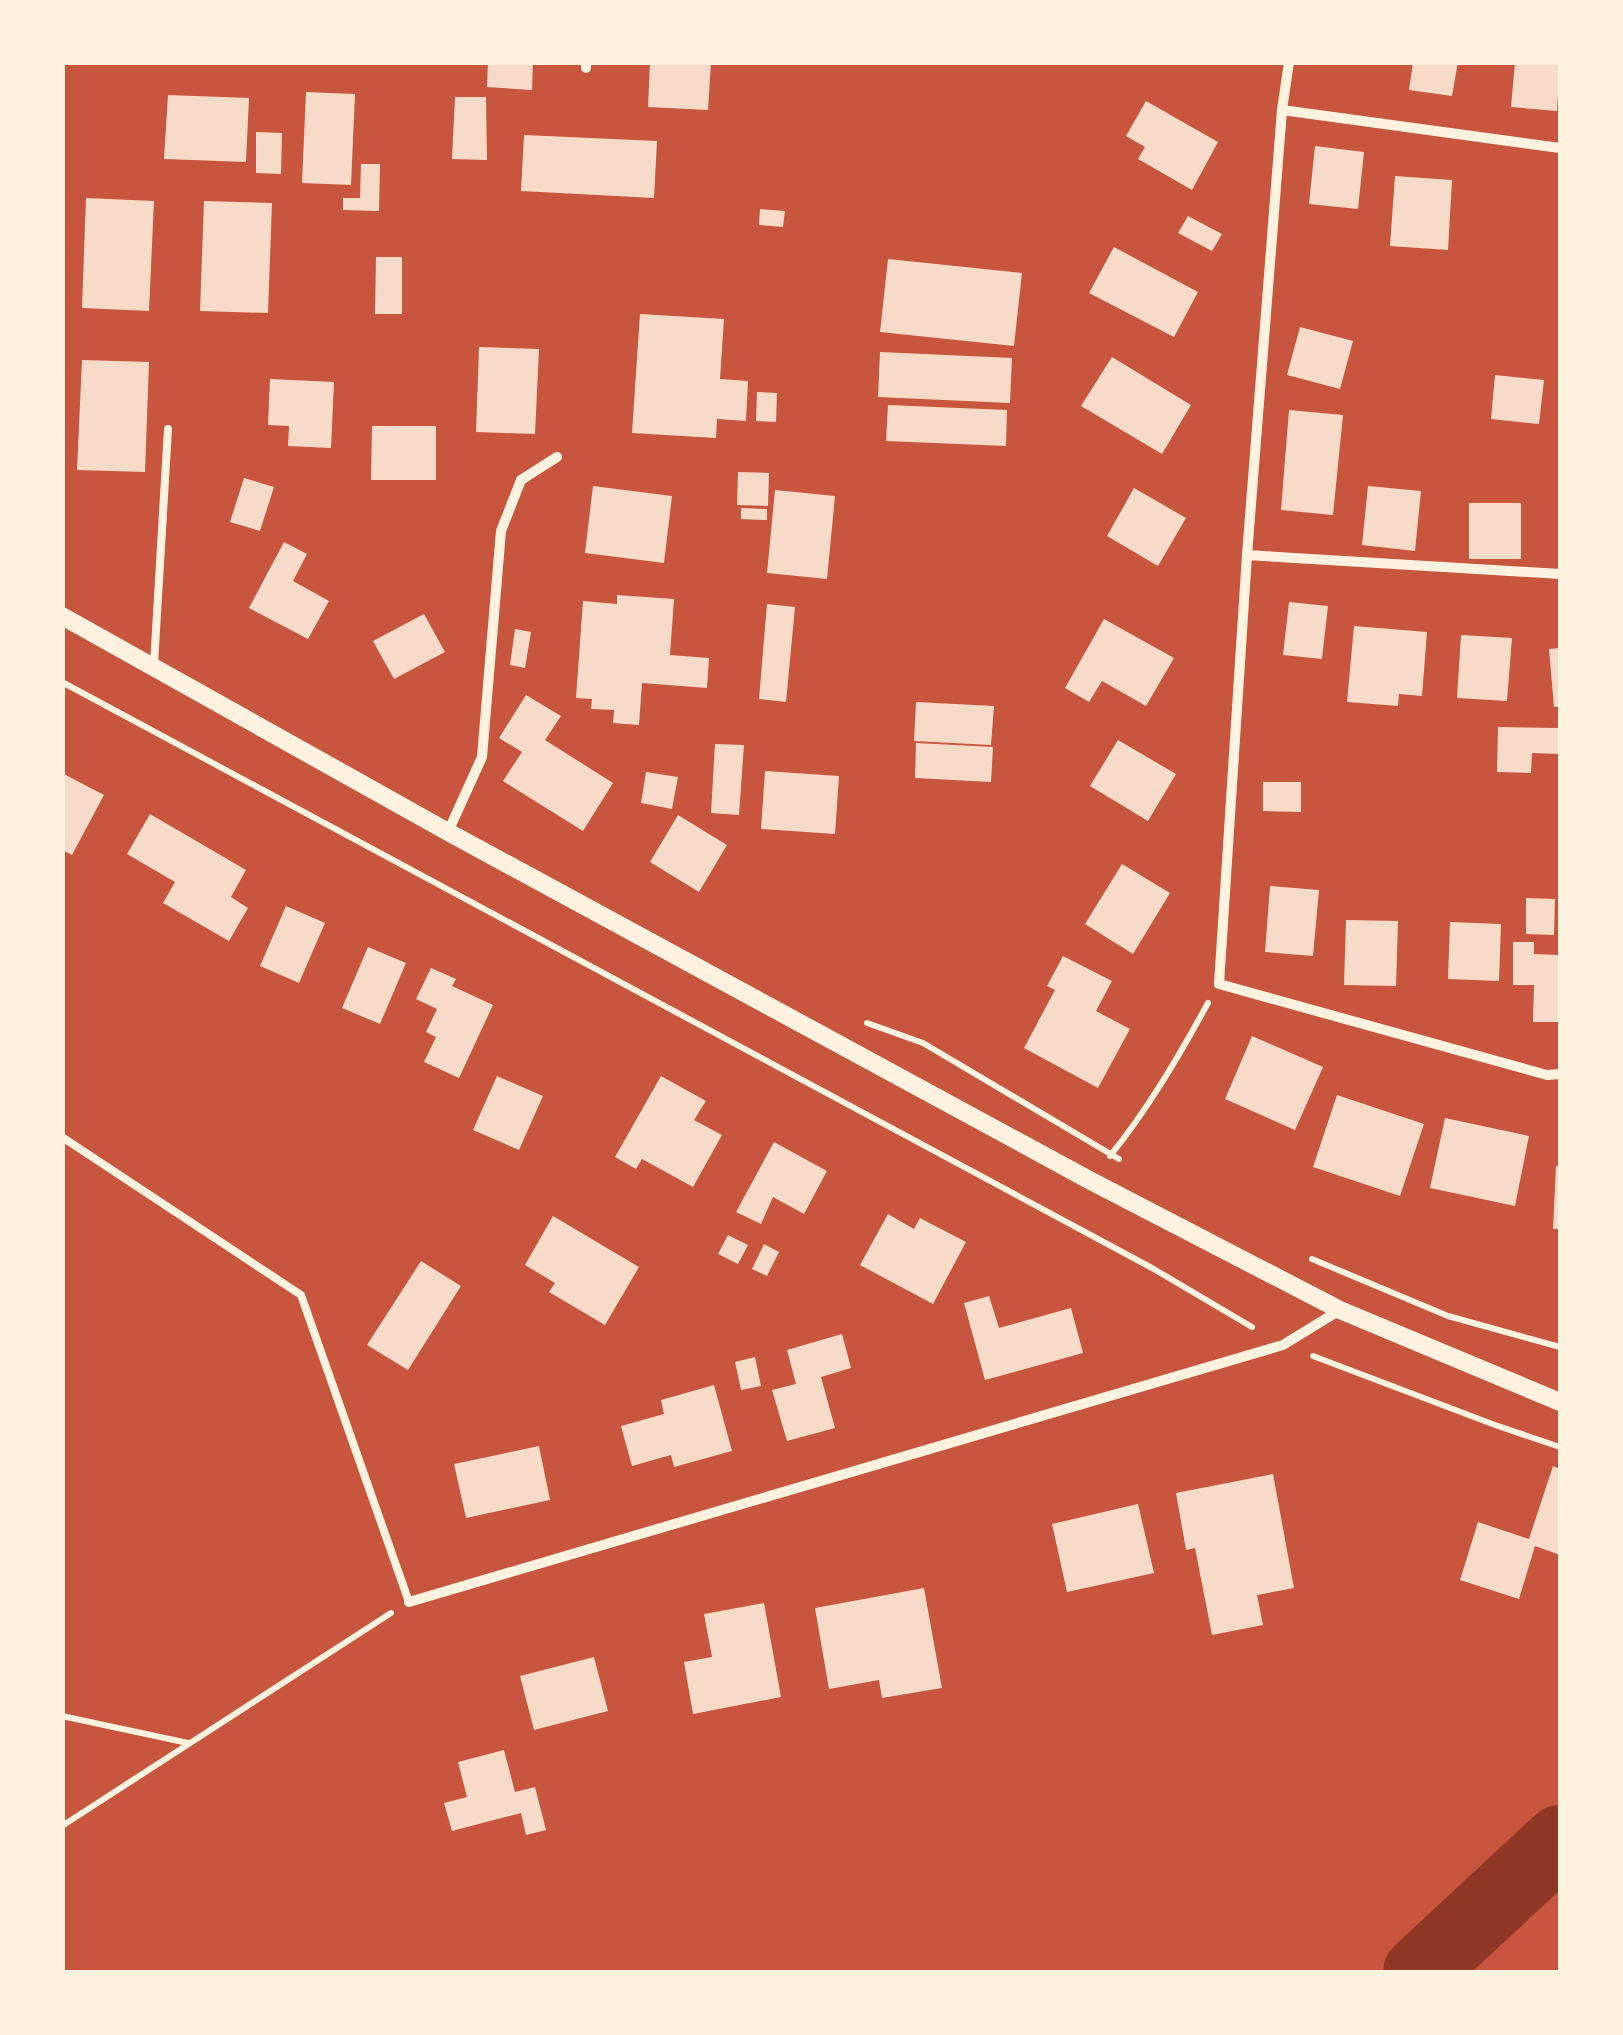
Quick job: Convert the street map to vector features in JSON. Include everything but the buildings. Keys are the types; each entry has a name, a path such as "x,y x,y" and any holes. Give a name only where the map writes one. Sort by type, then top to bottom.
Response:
{"street":[{"path":"1289,62 1247,556 1219,984 1548,1075 1560,1074"},
{"path":"1282,110 1560,148"},
{"path":"448,832 482,756 501,531 520,480 557,457"},
{"path":"1247,556 1560,574"},
{"path":"62,616 448,832 1091,1181 1340,1310 1560,1402"},
{"path":"409,1602 1283,1345 1340,1310"}],"lane":[{"path":"154,666 168,429"},
{"path":"62,1137 301,1295 409,1602"}],"path":[{"path":"62,682 1152,1268 1283,1345 1560,1447"},
{"path":"1091,1181 1126,1136 1178,1056 1219,984"},
{"path":"855,1019 923,1043 1129,1164"},
{"path":"1302,1255 1448,1316 1560,1347"},
{"path":"62,1826 409,1602"},
{"path":"62,1716 190,1743"}],"waterway":[{"path":"1419,1972 1560,1841"}]}
